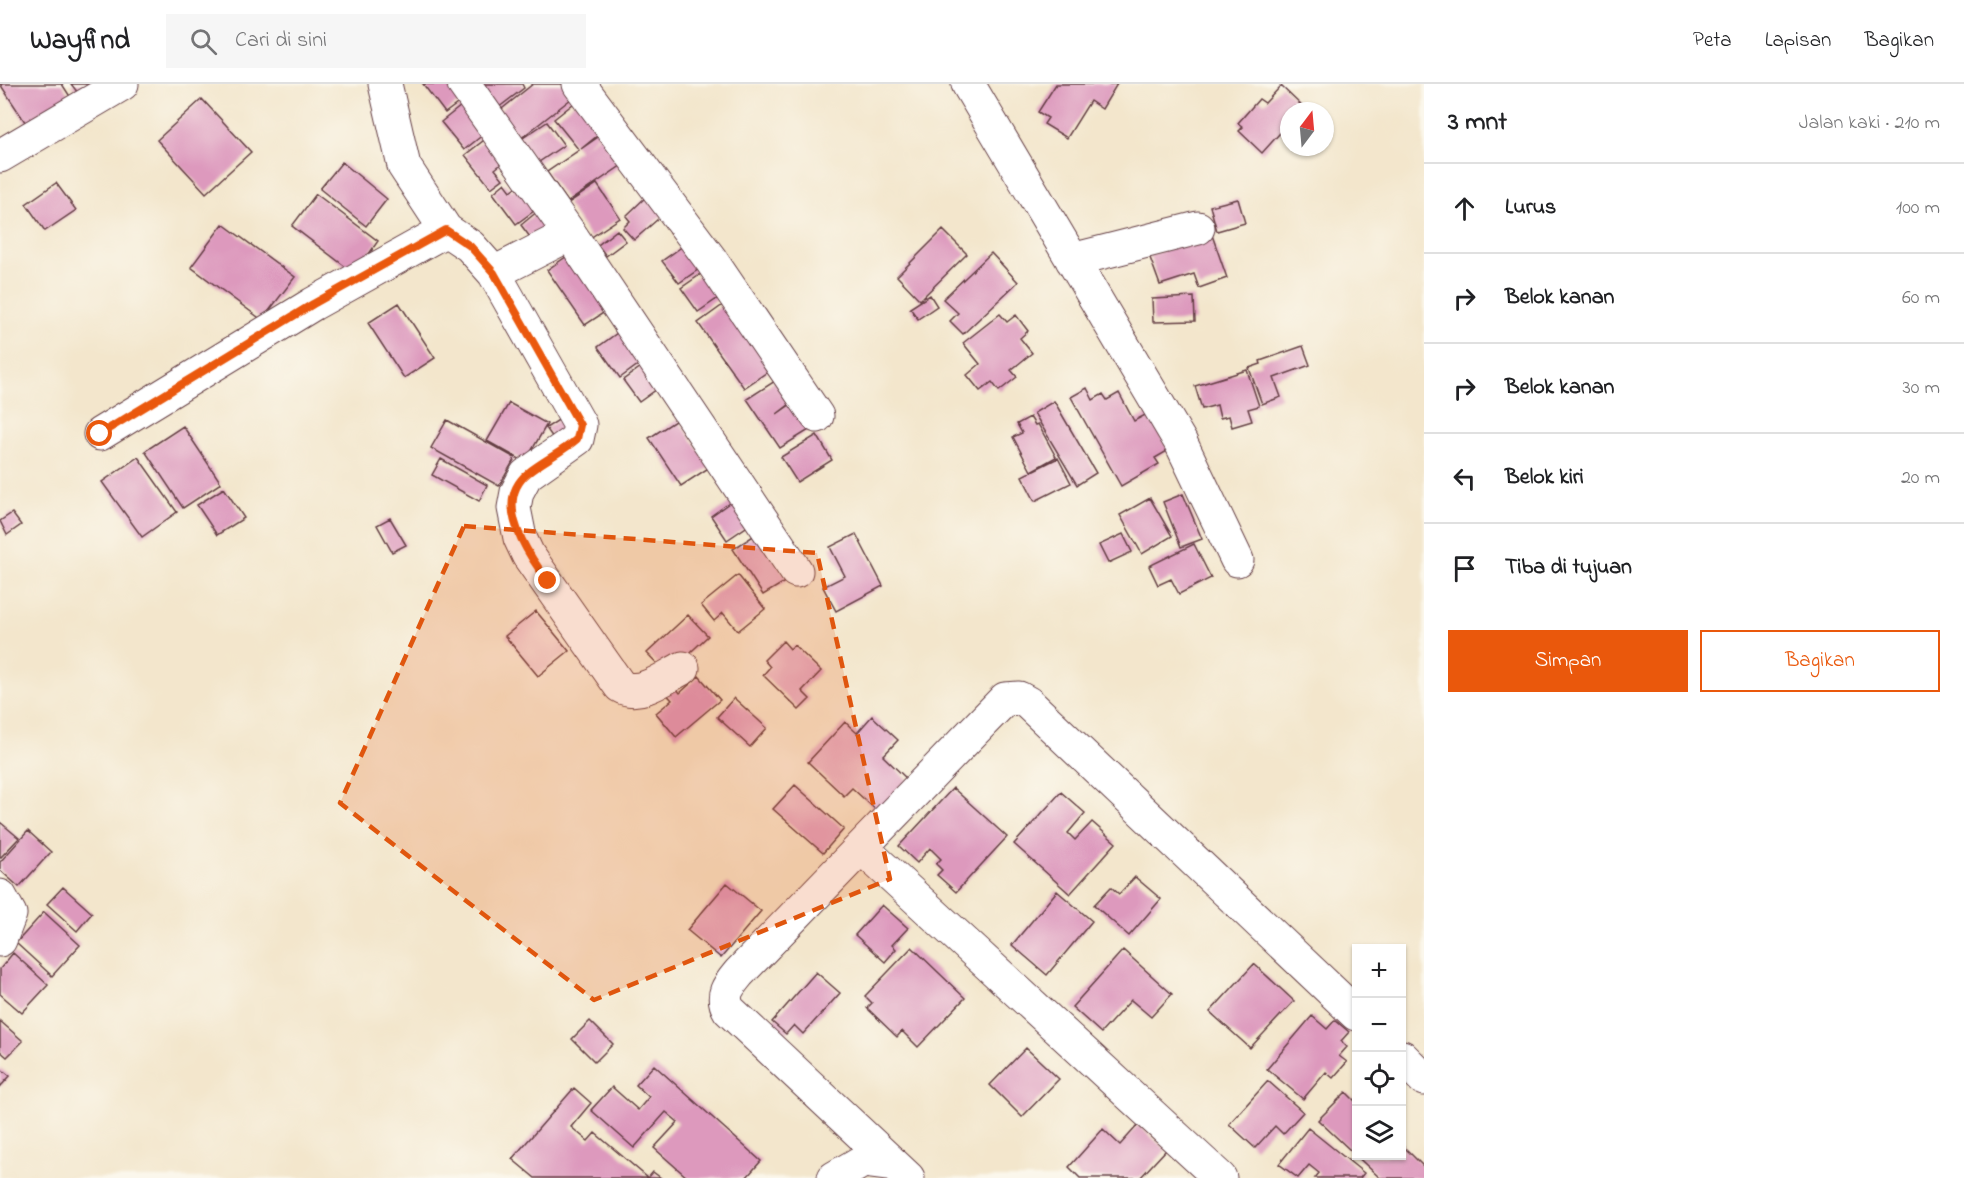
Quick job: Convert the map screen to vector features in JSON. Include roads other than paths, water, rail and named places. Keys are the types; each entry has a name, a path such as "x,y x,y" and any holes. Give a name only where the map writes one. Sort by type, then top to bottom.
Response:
{"street":[{"path":"0,156 122,84"},
{"path":"385,84 404,166 446,230 470,246 494,273 580,425 577,439 526,475 520,483 515,500 514,516 528,555 620,686 629,690 643,688 683,668"},
{"path":"464,84 570,234 795,571"},
{"path":"579,84 711,260 817,416"},
{"path":"968,84 1180,443 1237,560"},
{"path":"1072,260 1198,228"},
{"path":"100,434 313,304 446,230"},
{"path":"494,273 570,234"},
{"path":"901,1172 729,1010 725,1003 727,988 1005,699 1019,698 1028,703 1352,1010"},
{"path":"863,849 1220,1178"},
{"path":"0,896 10,914 0,940"},
{"path":"1406,1062 1424,1078"},
{"path":"834,1178 863,1161 901,1172"}]}
